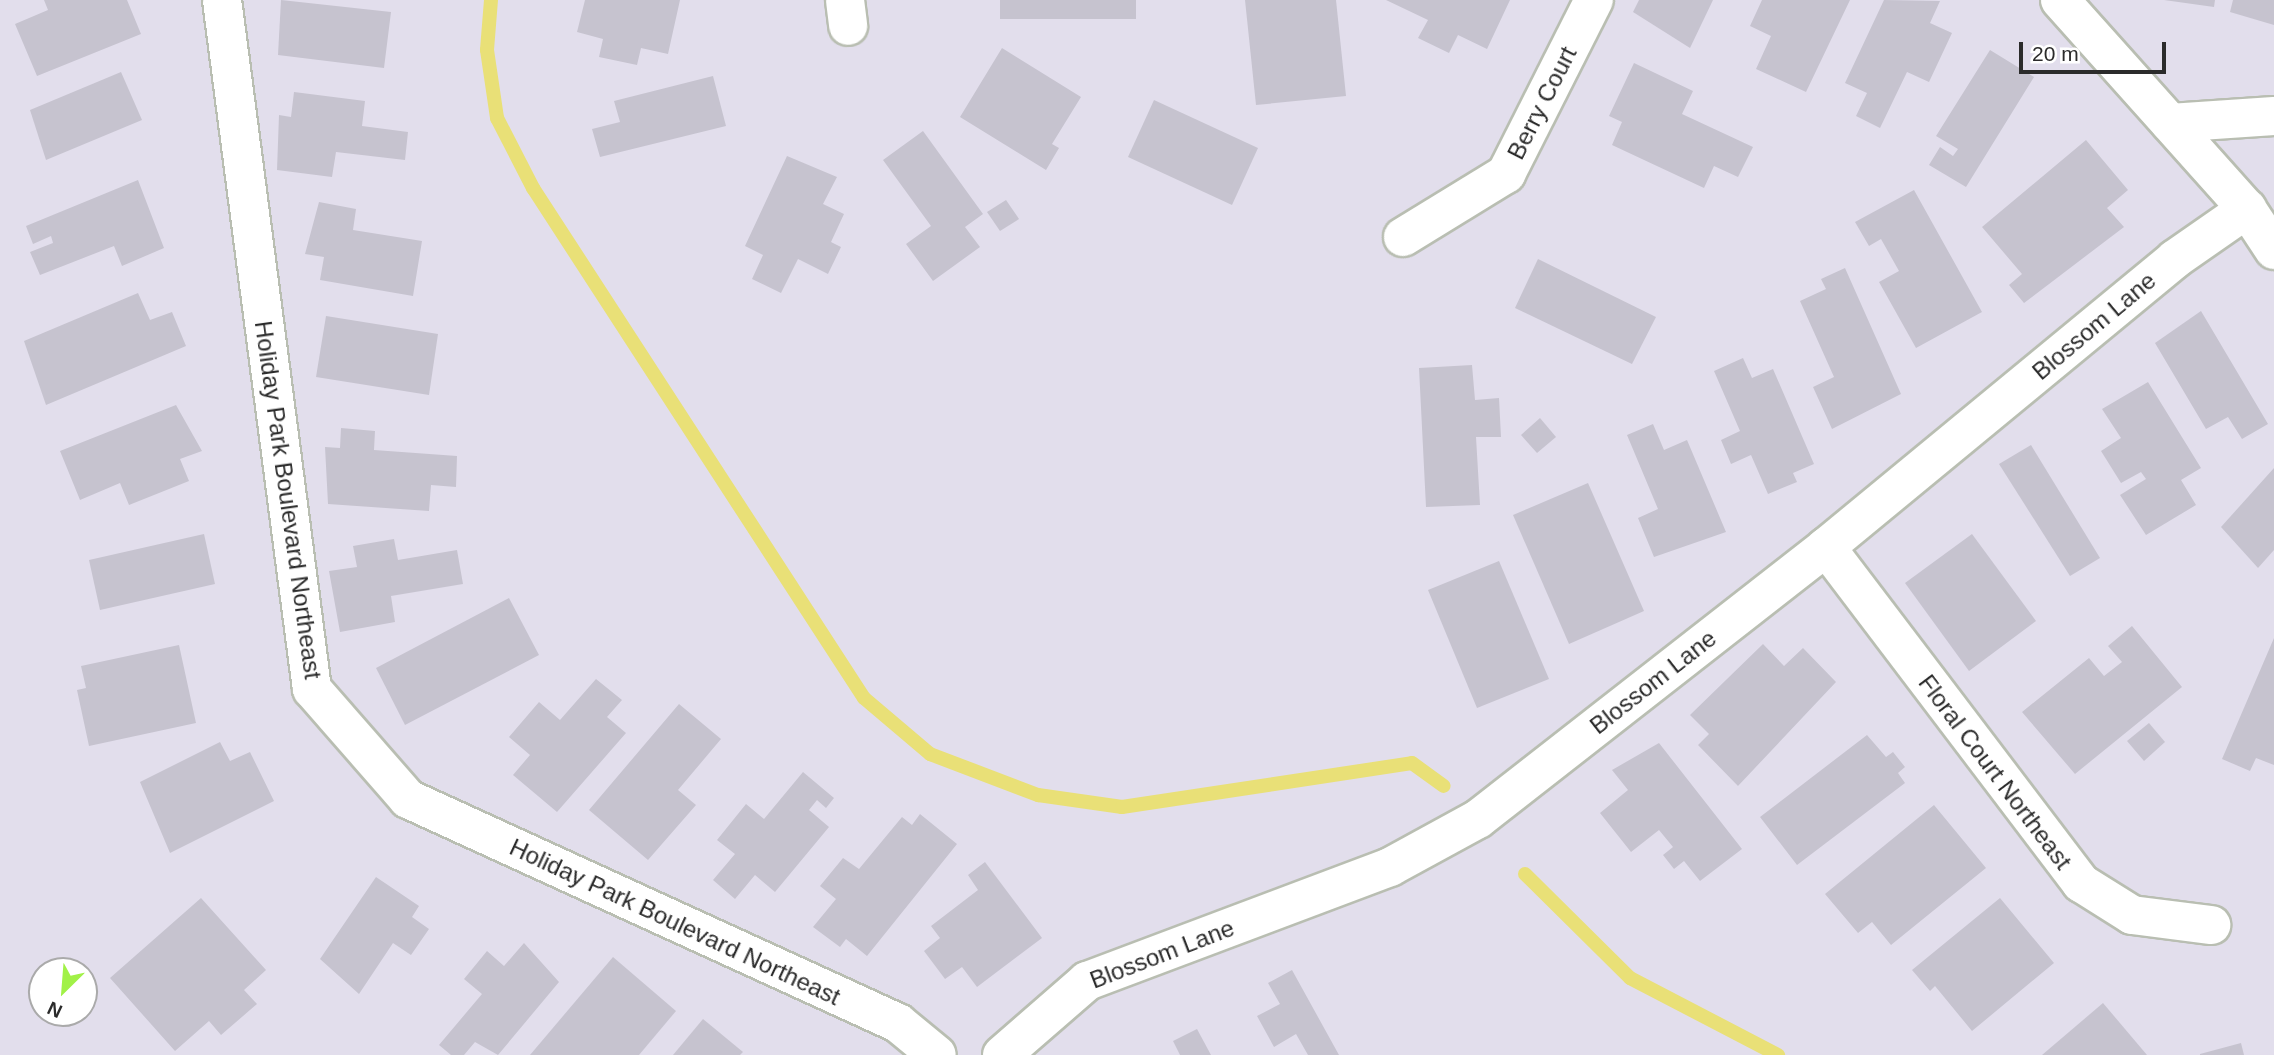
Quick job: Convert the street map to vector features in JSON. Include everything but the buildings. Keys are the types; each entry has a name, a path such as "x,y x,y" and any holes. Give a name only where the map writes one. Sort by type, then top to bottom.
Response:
{"street":[{"name":"Holiday Park Boulevard Northeast","path":"222,0 312,689 408,799 898,1023 937,1055"},
{"name":"Berry Court","path":"1402,237 1506,174 1594,0"},
{"path":"2060,0 2247,209 2274,250"},
{"path":"2170,123 2274,116"},
{"name":"Blossom Lane","path":"1002,1055 1087,981 1390,867 1478,819 1826,547 2175,259 2247,209"},
{"name":"Floral Court Northeast","path":"1826,547 2081,883 2132,915 2211,925"}],"waterway":[{"path":"491,0 487,50 497,118 533,188 864,698 930,754 1038,795 1122,807 1412,763 1444,786"},
{"path":"1525,874 1630,978 1778,1055"}]}
